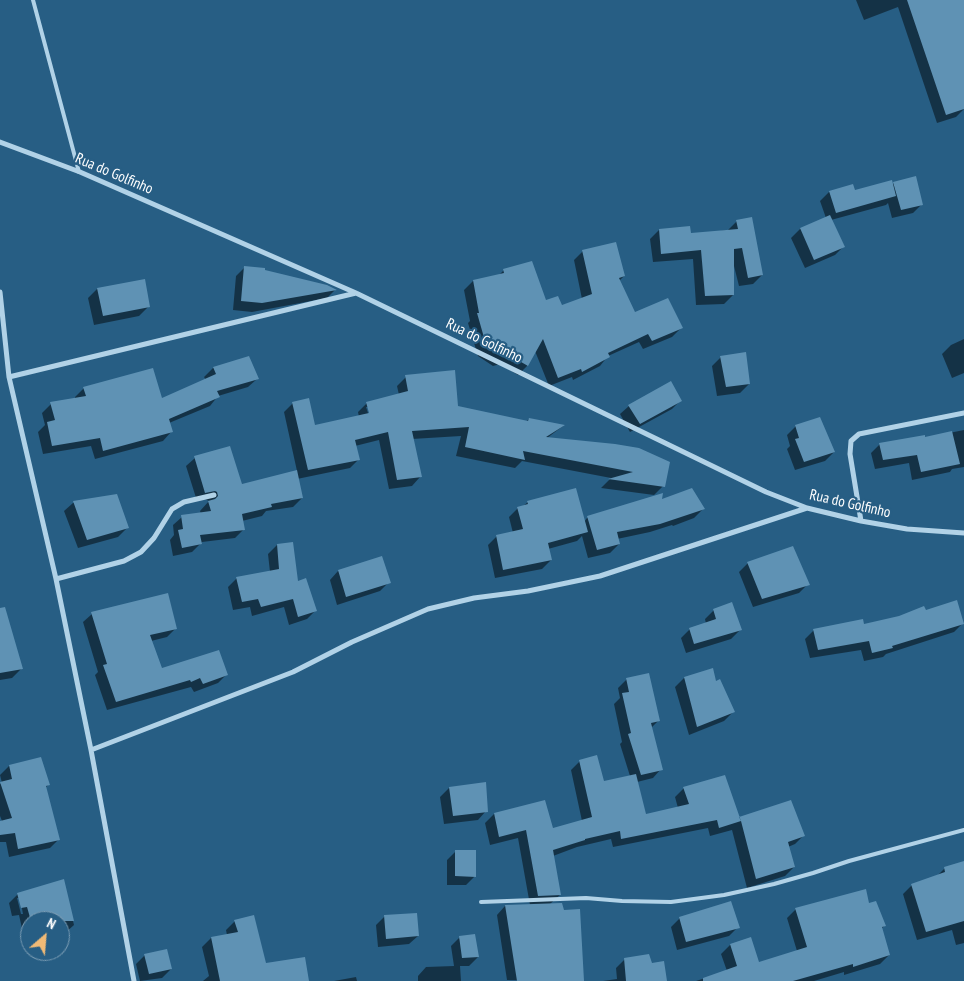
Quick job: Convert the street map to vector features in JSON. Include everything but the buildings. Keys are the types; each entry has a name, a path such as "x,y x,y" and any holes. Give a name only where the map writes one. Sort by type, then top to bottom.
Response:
{"street":[{"name":"Rua do Golfinho","path":"0,142 80,172 356,293 766,492 807,508 862,521 907,529 964,533"},
{"path":"0,292 10,377 56,579 91,750 134,981"},
{"path":"10,377 356,293"},
{"path":"862,521 850,454 851,441 859,434 964,413"},
{"path":"56,579 124,561 141,552 154,538 172,509 184,502 214,495"},
{"path":"91,750 293,672 352,642 428,608 474,598 528,591 600,576 807,508"}],"lane":[{"path":"33,0 80,172"},
{"path":"481,902 586,898 671,902 724,895 774,884 849,860 964,830"}]}
